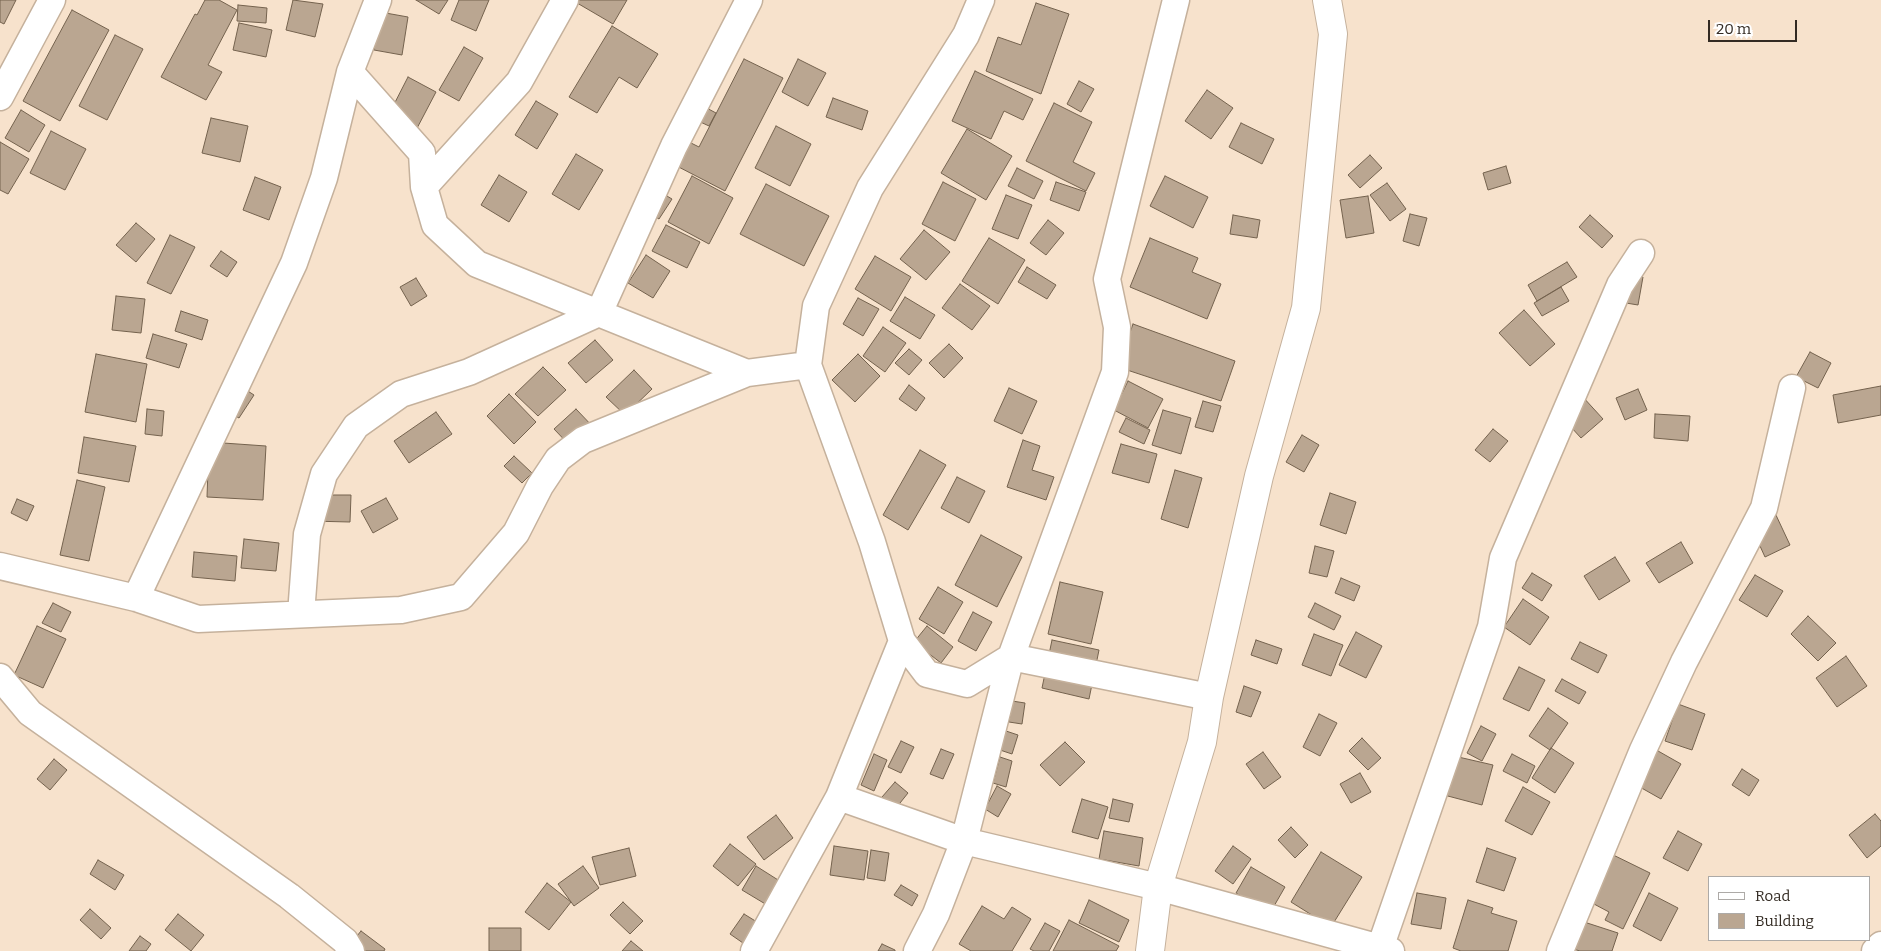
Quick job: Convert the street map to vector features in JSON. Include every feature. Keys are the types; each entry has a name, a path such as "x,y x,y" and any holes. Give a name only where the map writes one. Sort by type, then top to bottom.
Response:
{"street":[{"path":"0,97 52,0"},
{"path":"136,598 294,263 324,178 350,72 378,0"},
{"path":"424,187 519,82 566,0"},
{"path":"301,614 307,534 324,474 356,426 401,394 469,372 599,313 674,146 750,0"},
{"path":"981,0 966,35 870,188 816,306 808,365 872,542 902,641 927,674 966,684 1011,657 1209,697"},
{"path":"917,951 936,914 964,841 1011,657 1115,372 1117,327 1107,279 1176,0"},
{"path":"1150,951 1158,887 1202,742 1209,697 1259,476 1306,308 1333,34 1327,0"},
{"path":"350,72 422,153 424,187 435,225 478,264 747,373"},
{"path":"839,798 964,841 1158,887 1383,950 1491,627 1503,558 1620,285 1641,253"},
{"path":"0,566 136,598 198,618 402,610 460,597 516,533 540,486 558,459 583,440 747,373 808,365"},
{"path":"1560,951 1647,741 1684,662 1764,508 1792,388"},
{"path":"750,949 839,798 902,641"},
{"path":"0,677 30,713 289,896 345,941 351,951"},
{"path":"1875,951 1881,944"}],"building":[{"path":"0,0 16,0 4,24 0,22"},
{"path":"205,0 219,0 237,10 208,65 222,72 206,100 161,77 195,14 197,15"},
{"path":"293,0 323,4 315,37 286,30"},
{"path":"416,0 448,0 439,14"},
{"path":"459,0 489,0 476,31 451,20"},
{"path":"572,0 627,0 613,24"},
{"path":"1036,3 1069,14 1041,94 986,71 998,37 1021,45"},
{"path":"238,5 267,8 266,23 237,21"},
{"path":"72,10 109,30 60,121 23,101"},
{"path":"380,12 408,17 402,55 374,50"},
{"path":"239,23 272,30 266,57 233,50"},
{"path":"612,26 658,54 637,88 619,77 597,113 569,97"},
{"path":"115,35 143,49 107,120 79,106"},
{"path":"464,47 483,58 459,101 439,90"},
{"path":"744,59 783,78 725,191 671,163 683,139 699,147"},
{"path":"798,59 826,73 808,106 782,92"},
{"path":"975,71 1033,99 1023,120 1004,111 991,139 952,121"},
{"path":"408,77 436,92 415,132 387,118"},
{"path":"1079,81 1094,89 1081,112 1067,104"},
{"path":"1207,90 1233,108 1211,139 1185,121"},
{"path":"833,98 868,111 862,130 826,117"},
{"path":"536,101 558,114 537,149 515,135"},
{"path":"1054,103 1092,122 1073,162 1095,173 1086,191 1026,161"},
{"path":"701,105 716,113 709,126 694,119"},
{"path":"21,110 45,125 29,152 5,138"},
{"path":"211,118 248,126 240,162 202,153"},
{"path":"1241,123 1274,139 1262,164 1229,147"},
{"path":"776,126 811,144 790,186 755,168"},
{"path":"967,129 1012,156 986,200 941,173"},
{"path":"51,131 86,149 65,190 30,173"},
{"path":"0,142 29,159 8,194 0,190"},
{"path":"576,154 603,170 579,210 552,194"},
{"path":"1370,155 1382,168 1360,188 1348,175"},
{"path":"1506,166 1511,183 1488,190 1483,173"},
{"path":"1017,168 1043,181 1034,199 1008,186"},
{"path":"499,175 527,192 509,222 481,205"},
{"path":"692,176 733,198 709,244 668,222"},
{"path":"1165,176 1208,197 1193,228 1150,206"},
{"path":"255,177 281,187 269,220 243,210"},
{"path":"943,182 976,199 955,241 922,224"},
{"path":"1056,182 1086,192 1079,211 1050,200"},
{"path":"1387,183 1406,209 1390,221 1370,195"},
{"path":"766,184 829,216 804,266 740,234"},
{"path":"660,192 672,199 659,219 648,212"},
{"path":"1006,195 1032,205 1018,239 992,229"},
{"path":"1368,196 1374,233 1346,238 1340,200"},
{"path":"1410,214 1427,218 1419,246 1403,241"},
{"path":"1233,215 1260,220 1257,238 1230,234"},
{"path":"1590,215 1613,236 1602,248 1579,227"},
{"path":"1048,220 1064,233 1046,255 1030,243"},
{"path":"136,223 155,239 136,262 116,245"},
{"path":"666,225 700,242 687,268 652,251"},
{"path":"924,230 950,252 926,280 900,259"},
{"path":"170,235 195,247 171,294 147,283"},
{"path":"989,238 1025,260 998,304 962,281"},
{"path":"1150,238 1198,258 1192,272 1221,284 1207,319 1130,287"},
{"path":"221,251 237,262 227,277 210,266"},
{"path":"646,255 670,271 653,298 628,283"},
{"path":"875,256 911,277 891,311 855,289"},
{"path":"1567,262 1577,277 1537,301 1528,285"},
{"path":"1027,267 1056,285 1047,299 1018,282"},
{"path":"1625,274 1643,277 1638,305 1620,302"},
{"path":"416,278 427,296 411,306 400,287"},
{"path":"960,284 990,306 972,330 942,308"},
{"path":"1561,287 1569,301 1542,316 1534,303"},
{"path":"116,296 145,299 141,333 112,330"},
{"path":"905,297 935,315 920,339 890,321"},
{"path":"858,298 879,309 863,336 843,324"},
{"path":"1524,310 1555,344 1530,366 1499,333"},
{"path":"181,311 208,320 202,340 175,331"},
{"path":"1133,324 1235,361 1221,401 1118,367"},
{"path":"883,327 906,343 885,372 863,356"},
{"path":"153,334 187,344 179,368 146,358"},
{"path":"595,340 613,360 586,383 568,363"},
{"path":"949,344 963,358 944,378 929,363"},
{"path":"909,349 922,360 909,375 895,363"},
{"path":"1810,352 1831,363 1818,388 1796,377"},
{"path":"96,354 147,364 136,422 85,412"},
{"path":"858,354 880,376 855,402 832,380"},
{"path":"543,367 566,390 538,416 515,394"},
{"path":"634,370 652,389 625,415 606,397"},
{"path":"1128,381 1163,399 1148,428 1114,410"},
{"path":"909,385 925,398 916,411 899,399"},
{"path":"240,386 254,395 239,418 225,410"},
{"path":"1881,386 1881,415 1838,423 1833,395"},
{"path":"1009,388 1037,401 1022,434 994,421"},
{"path":"1638,389 1647,410 1625,420 1616,398"},
{"path":"509,394 536,422 514,444 487,416"},
{"path":"1582,396 1603,419 1581,438 1560,415"},
{"path":"1203,401 1221,406 1213,432 1195,427"},
{"path":"147,409 164,411 162,436 145,434"},
{"path":"576,409 596,430 575,451 554,429"},
{"path":"1163,410 1191,418 1181,454 1152,445"},
{"path":"436,412 452,434 409,463 394,441"},
{"path":"1655,414 1690,416 1688,441 1654,438"},
{"path":"1126,418 1150,430 1144,444 1119,432"},
{"path":"1493,429 1508,441 1490,462 1475,450"},
{"path":"1302,435 1319,445 1304,472 1286,462"},
{"path":"84,437 136,446 129,482 78,473"},
{"path":"1023,440 1040,446 1032,470 1054,477 1046,500 1007,487"},
{"path":"209,442 266,446 263,500 207,497"},
{"path":"1121,444 1157,454 1149,483 1112,473"},
{"path":"920,450 946,465 908,530 883,515"},
{"path":"514,456 532,473 522,483 504,466"},
{"path":"1175,470 1202,478 1188,528 1161,519"},
{"path":"957,477 985,491 969,523 941,508"},
{"path":"77,480 105,487 89,561 60,555"},
{"path":"1330,493 1356,502 1346,534 1320,525"},
{"path":"309,495 351,495 350,522 309,521"},
{"path":"386,498 398,519 373,533 361,511"},
{"path":"17,499 34,506 27,521 11,513"},
{"path":"1775,513 1790,545 1765,557 1750,524"},
{"path":"981,535 1022,557 997,607 955,585"},
{"path":"244,539 279,543 276,571 241,568"},
{"path":"1681,542 1693,563 1659,583 1646,563"},
{"path":"1315,546 1334,551 1327,577 1309,573"},
{"path":"194,552 237,556 235,581 192,577"},
{"path":"1615,557 1630,581 1599,600 1584,576"},
{"path":"1532,573 1552,585 1542,601 1522,588"},
{"path":"1755,575 1783,591 1767,617 1739,600"},
{"path":"1341,578 1360,586 1354,601 1335,593"},
{"path":"1060,582 1103,592 1091,644 1048,634"},
{"path":"938,587 963,602 944,634 919,619"},
{"path":"1523,599 1549,617 1530,645 1504,627"},
{"path":"53,603 71,612 61,632 42,623"},
{"path":"1315,603 1341,616 1334,630 1308,617"},
{"path":"973,612 992,622 976,651 958,641"},
{"path":"1808,616 1836,643 1818,661 1791,634"},
{"path":"37,626 66,639 43,688 14,675"},
{"path":"927,626 953,647 941,663 914,642"},
{"path":"1356,632 1382,646 1366,678 1339,665"},
{"path":"1314,634 1343,645 1331,676 1302,665"},
{"path":"1052,640 1099,650 1089,699 1042,688"},
{"path":"1256,640 1282,649 1277,664 1251,655"},
{"path":"1580,642 1607,655 1598,673 1571,659"},
{"path":"1846,656 1867,686 1837,707 1816,678"},
{"path":"1519,667 1545,680 1529,711 1503,699"},
{"path":"1562,679 1586,692 1579,704 1555,691"},
{"path":"1244,686 1261,692 1251,717 1236,712"},
{"path":"1012,701 1025,703 1022,724 1009,722"},
{"path":"1678,704 1705,714 1692,750 1665,741"},
{"path":"1548,708 1568,723 1550,750 1529,736"},
{"path":"1319,714 1337,723 1320,756 1303,747"},
{"path":"1481,726 1496,734 1482,761 1467,753"},
{"path":"1003,730 1018,735 1012,754 997,749"},
{"path":"1362,738 1381,758 1368,770 1349,751"},
{"path":"901,741 914,747 901,773 888,767"},
{"path":"1065,742 1085,762 1060,786 1040,765"},
{"path":"1651,747 1681,764 1661,799 1631,782"},
{"path":"1551,748 1574,763 1555,793 1532,778"},
{"path":"941,749 954,754 943,779 930,774"},
{"path":"1263,752 1281,777 1264,789 1246,764"},
{"path":"874,754 887,760 874,791 861,785"},
{"path":"1512,754 1535,766 1527,783 1503,771"},
{"path":"1454,756 1493,765 1482,805 1444,795"},
{"path":"1000,757 1012,761 1006,787 993,783"},
{"path":"54,759 67,770 50,790 37,779"},
{"path":"1742,769 1759,780 1749,796 1732,785"},
{"path":"1360,773 1371,792 1351,803 1340,784"},
{"path":"895,782 908,793 896,808 882,797"},
{"path":"997,786 1011,794 998,817 985,809"},
{"path":"1523,787 1550,802 1532,835 1505,821"},
{"path":"1082,799 1108,807 1098,839 1072,832"},
{"path":"1113,799 1133,804 1129,822 1109,818"},
{"path":"1875,814 1881,821 1881,846 1867,858 1849,835"},
{"path":"776,815 793,838 764,860 747,837"},
{"path":"1291,827 1308,845 1295,858 1278,840"},
{"path":"1104,831 1143,838 1139,866 1099,859"},
{"path":"1678,831 1702,844 1688,871 1663,858"},
{"path":"730,844 756,864 738,886 713,866"},
{"path":"834,846 868,851 864,880 830,875"},
{"path":"1233,846 1251,859 1233,884 1215,871"},
{"path":"629,848 636,876 600,885 592,857"},
{"path":"1487,848 1516,858 1504,891 1476,882"},
{"path":"1601,849 1650,873 1623,929 1605,920 1609,912 1579,896"},
{"path":"871,850 889,853 885,881 867,878"},
{"path":"1321,852 1362,877 1331,927 1291,902"},
{"path":"98,860 124,875 115,890 90,874"},
{"path":"583,866 599,888 574,906 558,884"},
{"path":"756,866 786,885 772,908 742,890"},
{"path":"1251,867 1285,887 1270,913 1236,893"},
{"path":"547,883 571,902 549,930 525,912"},
{"path":"901,885 918,895 912,906 894,895"},
{"path":"1417,893 1446,898 1441,929 1411,924"},
{"path":"1649,893 1678,908 1661,941 1633,926"},
{"path":"1089,900 1129,920 1119,942 1079,923"},
{"path":"1468,900 1493,908 1491,913 1517,921 1508,951 1461,951 1453,948"},
{"path":"623,902 643,921 630,934 610,915"},
{"path":"982,906 1004,919 1012,907 1031,919 1012,951 971,951 959,944"},
{"path":"90,909 111,928 101,939 80,920"},
{"path":"178,914 204,935 191,951 165,930"},
{"path":"744,914 757,922 743,943 730,934"},
{"path":"1069,920 1119,946 1116,951 1053,951"},
{"path":"1581,921 1618,933 1612,951 1580,951 1573,949"},
{"path":"1045,923 1060,931 1049,951 1034,951 1030,949"},
{"path":"489,928 521,928 521,951 489,951"},
{"path":"361,931 385,949 384,951 345,951"},
{"path":"140,936 151,944 146,951 129,951"},
{"path":"631,941 643,951 622,951"},
{"path":"882,944 895,950 895,951 878,951"}]}
